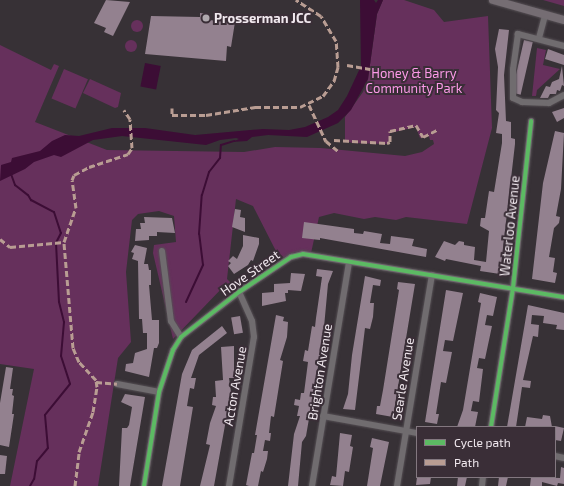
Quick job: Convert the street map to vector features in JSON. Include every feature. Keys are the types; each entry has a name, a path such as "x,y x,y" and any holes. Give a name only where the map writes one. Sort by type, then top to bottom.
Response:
{"main road":[{"path":"493,0 564,20"}],"street":[{"path":"539,38 545,14"},
{"path":"564,46 522,33 517,37 512,98 522,102 549,104 564,95"},
{"name":"Waterloo Avenue","path":"491,426 513,288 531,121"},
{"path":"162,251 171,321 181,338"},
{"name":"Hove Street","path":"144,486 159,392 165,368 181,338 239,292 291,256 303,254 564,297"},
{"name":"Brighton Avenue","path":"312,486 349,262"},
{"name":"Searle Avenue","path":"397,486 432,275"},
{"name":"Acton Avenue","path":"228,486 254,337 252,321 239,292"},
{"path":"117,384 159,392"},
{"path":"324,416 416,433"}],"green space":[{"name":"Honey & Barry Community Park","path":"383,0 404,0 434,10 444,22 488,16 492,128 467,224 406,217 396,220 375,217 364,219 334,213 319,217 311,253 296,252 280,259 253,206 236,199 227,279 231,283 226,284 173,339 153,253 154,245 176,242 174,216 159,211 138,214 132,220 126,272 131,342 118,358 98,486 10,486 34,369 0,364 0,45 51,70 54,64 59,66 35,122 107,150 244,152 275,147 321,148 405,156 422,152 434,144 433,140 430,140 429,136 420,138 416,127 390,133 388,144 352,143 345,140 345,117 363,92 368,79 377,14"},
{"path":"543,0 564,0 564,6"},
{"path":"135,20 139,20 143,26 139,32 135,32 131,28 131,24"},
{"path":"129,40 133,40 137,46 133,52 129,52 125,48 125,44"},
{"path":"537,48 546,50 543,65 560,69 537,90 536,96 532,96"},
{"path":"64,69 88,79 75,109 51,98"},
{"path":"90,79 121,93 118,107 115,108 83,93"}],"shaded area":[{"path":"360,0 374,0 376,3 378,0 383,0 377,14 368,79 351,110 338,123 307,137 268,135 252,137 247,141 232,142 239,139 236,138 220,140 206,145 122,136 93,140 61,157 54,155 34,162 25,169 0,181 1,165 11,162 12,158 40,151 52,141 65,135 79,136 112,128 145,128 195,135 263,129 289,130 305,127 328,117 338,110 347,96 361,66"},
{"path":"145,63 161,66 156,90 140,87"}],"building":[{"path":"106,0 130,2 113,36 104,32 106,28 94,23"},
{"path":"200,13 209,14 208,20 235,22 231,47 227,46 226,61 145,54 151,16 200,17"},
{"path":"499,29 509,30 504,75 506,121 511,122 511,138 515,139 500,274 480,271 481,266 446,259 445,261 435,257 444,241 455,245 459,241 464,242 464,245 475,247 474,260 486,262 489,231 480,226 481,218 485,218 489,191 494,192 502,143 502,134 496,133 499,113 496,110 498,67 495,49"},
{"path":"524,40 533,42 521,95 512,93"},
{"path":"548,49 564,55 564,65 545,59"},
{"path":"562,66 564,86 562,85 560,91 557,90 556,94 550,94 548,98 540,98 546,86 550,87 552,82 559,79"},
{"path":"564,108 564,118 557,122 552,112"},
{"path":"555,131 564,133 561,189 556,216 560,217 559,223 554,228 549,257 555,258 553,272 557,273 555,283 532,279 543,183"},
{"path":"235,209 241,210 240,217 245,218 245,232 232,227"},
{"path":"144,217 172,218 175,233 157,232 157,236 149,236 149,240 135,241 136,229 141,229 140,223 145,223"},
{"path":"304,222 354,229 354,233 363,234 364,231 382,234 380,243 390,244 391,236 414,239 412,246 427,249 426,257 320,238 320,240 302,238"},
{"path":"243,235 259,238 259,244 253,261 251,260 248,265 234,274 228,266 231,263 228,261 233,256 237,259 243,246"},
{"path":"135,245 147,248 144,264 148,264 149,270 151,270 151,285 149,285 152,320 159,320 159,343 157,348 154,348 149,377 125,371 126,364 133,363 135,353 147,349 147,333 143,333 142,319 139,319 138,261 132,259 134,253 131,252"},
{"path":"317,269 333,271 328,284 323,338 306,436 302,442 298,486 288,486 294,434 300,416 297,416 299,406 294,405 295,399 300,400 301,393 304,393 308,362 303,361 305,350 308,351 312,326 315,327 322,277 316,276"},
{"path":"291,273 305,274 301,291 288,290 288,293 285,293 286,301 262,306 262,293 274,292 274,284 290,283"},
{"path":"365,276 381,280 380,286 373,285 370,303 374,303 373,317 370,329 365,328 355,410 343,409 348,394 352,355"},
{"path":"398,282 415,284 393,417 376,414 377,406 380,406 383,390 399,290 397,289"},
{"path":"446,290 463,293 453,341 445,340 443,351 452,352 446,383 441,382 436,414 439,414 437,424 425,422"},
{"path":"480,293 497,297 493,316 487,315 485,325 492,326 485,359 479,358 477,368 483,369 479,402 473,401 471,411 478,412 475,426 457,426 463,410 481,303 478,302"},
{"path":"528,305 564,313 564,330 556,329 557,325 543,323 544,316 532,315 531,324 539,325 538,337 533,336 523,380 531,381 530,388 522,387 516,426 507,426"},
{"path":"276,315 284,317 283,321 288,322 287,337 280,360 283,361 274,417 271,416 269,433 271,433 270,441 265,440 263,451 268,451 267,459 263,472 261,471 258,486 249,486 246,485 252,453 254,453 257,435 255,435"},
{"path":"240,316 243,333 234,334 231,318"},
{"path":"222,326 227,333 199,355 191,378 196,378 194,389 190,388 187,406 193,407 180,486 162,486 182,374 192,350"},
{"path":"234,346 234,378 229,378 231,392 214,486 200,486 210,445 206,444 210,423 216,406 212,405 213,397 216,397 215,381 223,380 221,347"},
{"path":"6,367 13,368 10,389 13,389 12,395 14,396 12,414 14,414 9,447 0,445 0,403"},
{"path":"125,394 145,397 130,486 119,486 122,428 127,428 129,425 132,407 121,402"},
{"path":"543,415 550,416 552,426 525,426 527,417 542,419"},
{"path":"556,426 564,428 561,441 556,440"},
{"path":"340,433 352,435 350,446 353,447 349,472 345,471 343,486 330,485 332,476 336,477"},
{"path":"372,438 389,442 380,486 367,486 373,448 370,447"},
{"path":"0,455 7,456 5,474 0,474"},
{"path":"561,467 564,468 564,484 558,483 557,486 542,482 542,486 530,486 531,478 560,478"},
{"path":"417,478 431,478 430,484 416,485"},
{"path":"458,478 467,478 465,486 457,486"},
{"path":"499,478 508,478 506,486 498,486"}],"waterway":[{"path":"186,302 203,265 199,234 202,195 209,172 220,158 221,145 234,141"},
{"path":"11,174 15,185 28,195 31,200 54,212 61,233 56,243 59,302 64,322 61,356 70,384 45,415 48,448 37,461 34,479 30,486"}],"marked path":[{"path":"172,108 172,115 206,115 255,107 300,107 323,96 334,81 338,67 336,41 321,16 296,0"},
{"path":"347,65 381,71"},
{"path":"309,105 326,141 339,152"},
{"path":"75,486 79,452 93,412 97,387 96,380 79,362 73,348 64,242 76,208 72,180 74,175 89,167 128,154 132,148 130,119 124,110"},
{"path":"334,140 387,143 390,142 390,131 416,125 423,137 437,130"},
{"path":"0,239 10,247 64,242"},
{"path":"96,382 117,384"}],"cycle path":[{"path":"491,426 513,288 531,121"},
{"path":"144,486 159,392 173,350 181,337 239,292 291,257 303,254 564,297"}],"place":[{"name":"Prosserman JCC","path":"206,18"}]}
